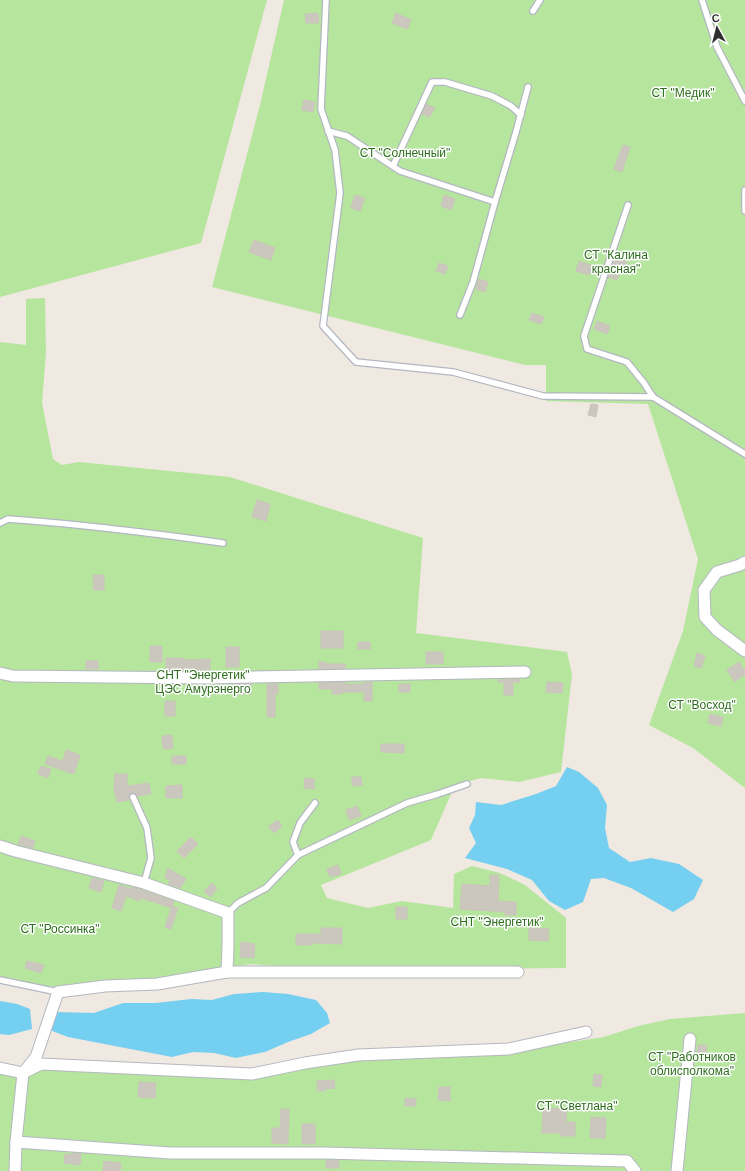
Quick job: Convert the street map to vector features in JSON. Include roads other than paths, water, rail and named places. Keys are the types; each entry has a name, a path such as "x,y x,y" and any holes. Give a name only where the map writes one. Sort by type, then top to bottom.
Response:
{"street":[{"path":"745,562 717,572 704,590 705,617 717,630 745,651"},
{"path":"0,673 13,676 205,678 525,672"},
{"path":"0,846 144,883 228,913 227,972"},
{"path":"15,1171 16,1142 23,1073 36,1057 58,992 104,986 156,984 227,972 518,972"},
{"path":"0,1068 23,1073 41,1064 252,1074 305,1063 358,1055 509,1049 586,1032"},
{"path":"677,1171 690,1039"},
{"path":"16,1142 170,1153 324,1153 627,1161 635,1171"}],"lane":[{"path":"326,0 321,109 335,150 340,193 323,326 356,362 453,372 543,396 653,397"},
{"path":"534,11 540,0"},
{"path":"702,0 717,47 745,101"},
{"path":"393,166 432,82 445,82 492,96 511,106 521,115"},
{"path":"460,315 473,282 528,87"},
{"path":"328,131 347,136 400,171 495,202"},
{"path":"745,190 745,211"},
{"path":"628,205 584,336 587,349 627,362 653,397 745,454"},
{"path":"0,523 8,519 61,523 223,543"},
{"path":"228,913 238,903 266,888 298,855 407,803 467,784"},
{"path":"133,797 147,828 151,858 144,883"},
{"path":"298,855 293,842 300,823 315,802"},
{"path":"0,980 58,992"}],"water":[{"path":"567,767 579,772 598,788 607,805 605,828 609,848 630,862 651,858 679,864 703,880 694,899 673,912 631,888 604,878 591,879 583,902 565,910 549,901 532,880 507,869 465,858 476,843 469,828 475,815 476,802 501,805 536,794 556,786"},
{"path":"263,992 288,994 316,1000 327,1013 330,1023 311,1034 265,1052 236,1058 214,1053 193,1052 172,1057 68,1037 47,1029 57,1012 94,1013 123,1003 156,1003 191,999 212,1000 234,994"},
{"path":"0,1001 17,1004 30,1009 32,1029 9,1035 0,1034"}],"park label":[{"name":"СТ \"Медик\"","path":"683,93"},
{"name":"СТ \"Солнечный\"","path":"405,153"},
{"name":"СТ \"Калина красная\"","path":"616,262"},
{"name":"СНТ \"Энергетик\" ЦЭС Амурэнерго","path":"203,682"},
{"name":"СТ \"Восход\"","path":"702,705"},
{"name":"СНТ \"Энергетик\"","path":"497,922"},
{"name":"СТ \"Россинка\"","path":"60,929"},
{"name":"СТ \"Работников облисполкома\"","path":"692,1064"},
{"name":"СТ \"Светлана\"","path":"577,1106"}]}
